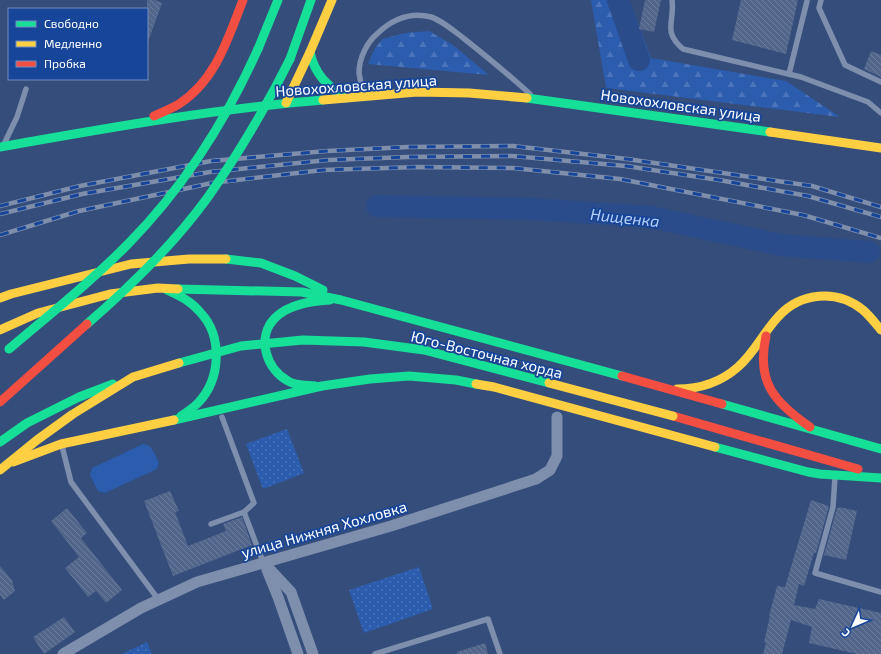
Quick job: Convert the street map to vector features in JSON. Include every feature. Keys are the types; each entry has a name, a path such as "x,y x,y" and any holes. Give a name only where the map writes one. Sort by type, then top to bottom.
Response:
{"main road":[{"path":"140,122 179,104 193,94 205,82 218,63 243,0"},
{"path":"0,357 104,267 145,226 180,183 211,138 239,90 278,0"},
{"path":"0,402 128,288 169,244 207,198 239,151 269,100 290,60 311,0"},
{"path":"286,103 332,0"},
{"path":"310,52 313,67 322,79 345,98"},
{"name":"Новохохловская улица","path":"2,146 140,122 286,103 417,92 469,93 535,99 881,148"},
{"path":"0,298 131,264 189,259 224,259 261,263 295,276 341,300"},
{"path":"158,288 176,293 193,305 202,314 210,327 216,342 218,357 216,371 211,385 201,400 190,411 172,421"},
{"name":"Юго-Восточная хорда","path":"0,330 38,313 110,294 158,288 302,292 341,300 669,388 881,449"},
{"path":"669,388 688,390 700,388 724,377 752,353 778,316 795,303 811,297 827,296 844,299 858,305 867,312 881,330"},
{"path":"322,386 299,385 288,381 279,375 267,357 265,344 266,334 270,323 275,317 283,312 312,301 341,300"},
{"path":"772,325 766,335 762,351 762,367 765,378 775,397 782,405 796,418 813,429"},
{"name":"Юго-Восточная хорда","path":"0,442 27,423 79,397 133,377 179,363 242,346 303,340 364,342 424,350 672,416 881,477"},
{"path":"0,469 38,452 62,444 172,421 322,386 370,378 409,376 456,380 494,387 808,472 881,477"},
{"path":"0,469 73,414 133,377"}],"street":[{"name":"улица Нижняя Хохловка","path":"63,654 158,599 197,582 390,526 536,479 550,470 557,456 557,417"},
{"path":"263,562 278,597 298,654"},
{"path":"263,562 291,592 313,654"}],"lane":[{"path":"672,0 670,33 675,42 683,49 801,77 868,102 881,113"},
{"path":"821,0 819,8 845,65 881,82"},
{"path":"789,74 807,2"},
{"path":"364,97 359,73 365,50 372,38 383,28 397,19 414,15 432,18 451,29 501,68 535,99"},
{"path":"2,146 18,117 26,89"},
{"path":"211,524 244,512 254,503 222,417"},
{"path":"62,444 71,482 158,599"},
{"path":"835,475 833,507 815,574 881,592"},
{"path":"244,512 263,562"},
{"path":"375,654 488,619 500,654"}],"green space":[{"path":"591,0 629,0 651,58 786,81 840,117 606,88"},
{"path":"429,31 453,45 489,75 368,64 374,50 382,39 405,33"},
{"path":"287,429 304,473 263,489 246,444"},
{"path":"143,444 149,446 153,451 159,463 157,469 105,493 98,491 90,475 92,468"},
{"path":"419,567 433,609 364,633 349,590"},
{"path":"147,642 152,654 122,654"}],"building":[{"path":"147,0 155,0 162,3 148,42 148,8"},
{"path":"645,0 661,0 654,32 639,29"},
{"path":"741,0 798,0 786,54 732,40"},
{"path":"871,51 881,55 881,77 864,69"},
{"path":"170,491 179,511 175,512 188,546 226,531 223,524 242,517 252,545 173,576 144,501"},
{"path":"811,500 829,506 816,553 814,553 804,586 799,584 794,605 815,609 819,599 881,613 881,654 857,654 809,643 812,627 791,620 782,654 763,654 766,643 764,642 769,616 777,586 785,587"},
{"path":"839,507 857,511 846,560 824,555 837,508"},
{"path":"67,508 87,533 81,538 122,590 106,603 96,591 88,597 65,568 79,557 51,521"},
{"path":"0,566 12,580 15,591 4,600 0,595"},
{"path":"64,617 75,632 44,654 33,637"},
{"path":"485,643 488,654 457,654 457,652"}],"waterway":[{"name":"Нищенка","path":"618,0 639,60"},
{"name":"Нищенка","path":"377,206 532,209 651,217 781,245 869,252"}],"railway":[{"path":"0,206 80,186 211,161 327,151 408,147 513,146 627,159 812,186 881,207"},
{"path":"0,214 82,194 210,172 328,160 408,157 512,156 626,166 719,180 808,196 881,217"},
{"path":"0,235 79,211 212,183 323,170 418,167 513,168 620,179 803,215 881,238"}],"traffic: fast":[{"path":"258,49 278,0"},
{"path":"290,59 311,0"},
{"path":"9,349 115,257 168,199 186,176 218,127 258,49"},
{"path":"310,52 318,73 332,88 345,98"},
{"path":"87,324 120,295 151,264 195,214 241,147 262,112 290,59"},
{"path":"527,98 770,132"},
{"path":"0,147 120,126 242,108 323,100"},
{"path":"226,259 261,263 295,276 323,290"},
{"path":"178,289 302,292 341,300 622,376"},
{"path":"167,290 181,297 197,308 213,333 216,345 215,370 206,393 198,403 181,416"},
{"path":"315,386 294,384 280,376 269,361 266,352 266,334 269,326 275,318 287,309 308,302 330,300"},
{"path":"179,363 241,346 303,340 364,342 424,350 549,383"},
{"path":"174,420 322,386 370,379 409,376 456,380 476,384"},
{"path":"0,442 27,423 79,397 113,384"},
{"path":"722,404 881,449"},
{"path":"715,447 808,472 881,478"}],"traffic: slow":[{"path":"286,103 332,0"},
{"path":"323,100 417,92 469,93 527,98"},
{"path":"770,132 881,148"},
{"path":"0,298 131,264 189,259 226,259"},
{"path":"0,330 38,313 110,294 158,288 178,289"},
{"path":"677,389 694,388 710,384 725,377 744,361 778,317 797,302 808,298 830,296 853,303 866,312 881,330"},
{"path":"0,470 37,440 73,414 133,377 179,363"},
{"path":"549,383 673,416"},
{"path":"476,384 494,387 715,447"},
{"path":"13,462 61,444 174,420"}],"traffic: jam":[{"path":"154,116 179,104 192,94 212,71 226,43 243,0"},
{"path":"0,402 87,324"},
{"path":"766,336 764,366 766,378 771,389 787,409 810,427"},
{"path":"622,376 722,404"},
{"path":"673,416 858,469"}]}
